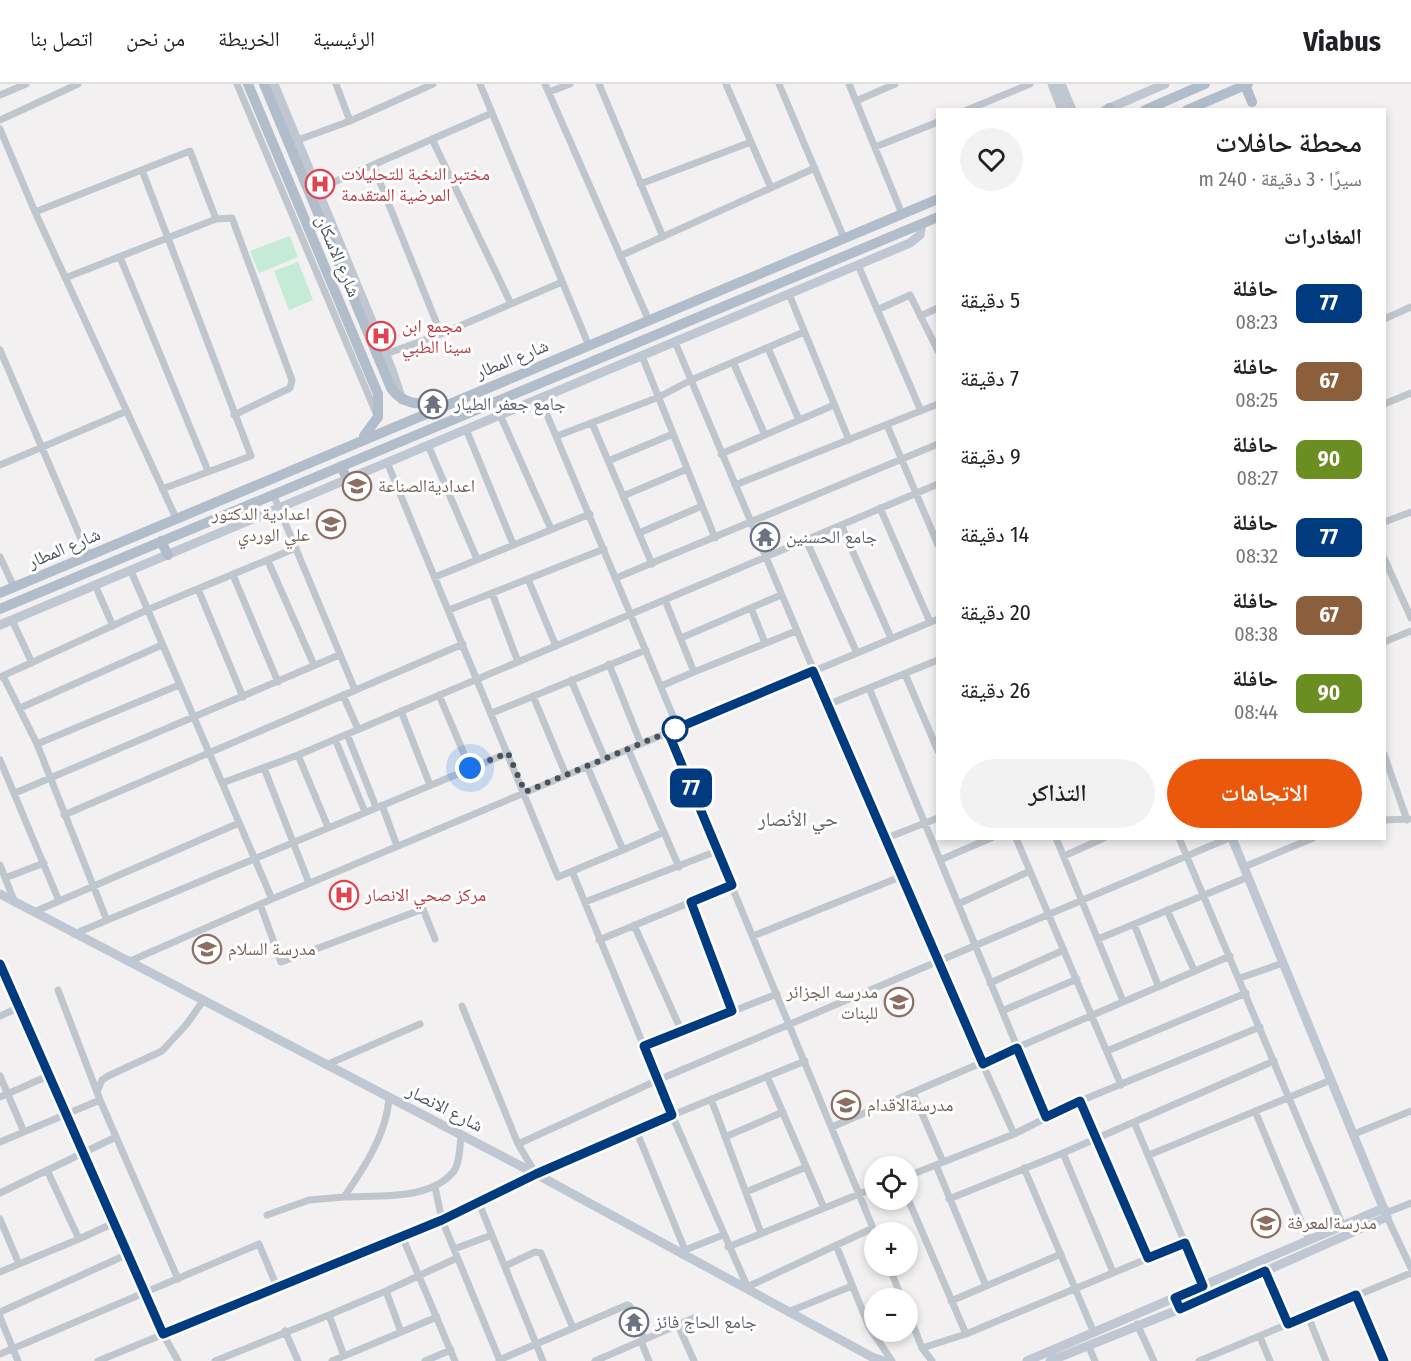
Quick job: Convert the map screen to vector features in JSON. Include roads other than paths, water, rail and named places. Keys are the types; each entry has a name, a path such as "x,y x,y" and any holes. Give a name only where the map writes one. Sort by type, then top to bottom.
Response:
{"main road":[{"name":"شارع الاسكان","path":"248,84 282,180 342,323 356,342 378,394 380,403 378,417"},
{"name":"شارع الاسكان","path":"264,84 327,225 368,335 381,353 391,388 402,400 416,404 445,405"},
{"path":"1150,108 1206,84"},
{"path":"1190,108 1247,85 1252,102"},
{"name":"شارع المطار","path":"0,593 361,439 936,200"},
{"name":"شارع المطار","path":"0,609 931,221"},
{"path":"817,249 818,258 824,265"},
{"path":"790,261 797,267 798,276"},
{"path":"356,342 363,342 368,335"},
{"path":"363,359 368,353 381,353"},
{"path":"361,439 378,417"},
{"path":"341,466 347,479"},
{"path":"224,498 224,507 231,513"},
{"path":"193,510 199,515 199,525"},
{"path":"161,541 168,555"}],"street":[{"path":"0,96 10,87 26,84"},
{"path":"0,120 78,84"},
{"path":"237,84 282,180"},
{"path":"274,84 318,189 327,225 381,353 441,334 562,282"},
{"path":"336,84 351,121"},
{"path":"298,140 351,121 417,88 433,84"},
{"path":"480,84 589,346"},
{"path":"545,84 649,321"},
{"path":"549,92 570,84"},
{"path":"599,84 663,237"},
{"path":"726,84 771,188"},
{"path":"779,84 844,238"},
{"path":"849,84 902,214"},
{"path":"856,101 895,84"},
{"path":"972,108 1030,84"},
{"path":"1052,84 1061,108"},
{"path":"1061,84 1071,108"},
{"path":"1110,108 1165,84"},
{"path":"318,189 492,112"},
{"path":"875,147 936,123"},
{"path":"0,129 35,212 176,518"},
{"path":"432,139 511,304"},
{"path":"640,184 752,142"},
{"path":"35,212 190,151 216,219"},
{"path":"373,165 441,334"},
{"path":"620,256 815,168"},
{"path":"142,170 250,456 162,489"},
{"path":"65,278 216,219 232,218 292,380 290,388 234,415"},
{"path":"0,625 913,242 931,221"},
{"path":"120,257 208,471"},
{"path":"858,265 921,411"},
{"path":"789,294 849,440"},
{"path":"877,310 910,295 936,347"},
{"path":"1386,318 1411,308"},
{"path":"920,316 936,309"},
{"path":"342,323 378,417"},
{"path":"557,436 659,397 691,380 804,332"},
{"path":"675,342 900,877 1014,1134"},
{"path":"768,348 799,420"},
{"path":"0,350 40,448 88,555"},
{"path":"642,356 715,538"},
{"path":"733,362 765,435"},
{"path":"1386,403 1411,393"},
{"path":"540,398 678,728"},
{"path":"722,454 834,405"},
{"path":"735,486 936,405"},
{"path":"0,465 127,411"},
{"path":"500,415 551,529"},
{"path":"591,423 652,564"},
{"path":"886,425 936,540"},
{"path":"466,429 513,544"},
{"path":"608,461 673,434"},
{"path":"428,445 477,559"},
{"path":"616,578 751,524 936,445"},
{"path":"387,462 525,792 558,877 664,832"},
{"path":"623,496 687,469"},
{"path":"222,783 335,740 936,485"},
{"path":"273,494 355,690"},
{"path":"639,533 702,506"},
{"path":"880,508 930,622"},
{"path":"1386,521 1411,512"},
{"path":"435,577 590,513"},
{"path":"842,525 891,638"},
{"path":"806,540 857,653"},
{"path":"106,918 48,778 37,744 2,676 147,610 296,548"},
{"path":"449,610 604,549"},
{"path":"0,557 14,587"},
{"path":"268,561 314,665"},
{"path":"1386,562 1411,618"},
{"path":"131,571 272,899"},
{"path":"233,575 278,682"},
{"path":"528,579 556,646"},
{"path":"95,585 113,626"},
{"path":"198,589 243,697"},
{"path":"492,593 518,662"},
{"path":"681,638 781,595"},
{"path":"665,600 694,672"},
{"path":"751,608 765,643"},
{"path":"12,620 32,663"},
{"path":"128,962 309,883 936,620"},
{"path":"661,686 796,631"},
{"path":"1386,641 1411,632"},
{"path":"64,815 463,644"},
{"path":"20,708 162,645"},
{"path":"492,713 646,650"},
{"path":"15,793 339,655"},
{"path":"827,705 936,661"},
{"path":"609,664 641,744"},
{"path":"905,674 936,746"},
{"path":"571,680 605,759"},
{"path":"37,744 179,685"},
{"path":"869,688 1046,1117"},
{"path":"343,694 358,729"},
{"path":"439,695 470,768"},
{"path":"533,696 566,775"},
{"path":"401,711 430,785"},
{"path":"668,732 871,1222"},
{"path":"347,734 397,846"},
{"path":"335,740 365,812"},
{"path":"628,749 679,867"},
{"path":"74,934 106,918 508,753"},
{"path":"298,755 328,827"},
{"path":"1386,759 1409,819 1386,820"},
{"path":"0,760 59,901"},
{"path":"587,766 623,850"},
{"path":"264,768 309,883"},
{"path":"884,839 936,819"},
{"path":"34,912 239,823"},
{"path":"940,860 985,840"},
{"path":"1017,840 1121,1085"},
{"path":"1057,840 1123,1001"},
{"path":"1064,856 1100,840"},
{"path":"1180,840 1205,894 1343,1226"},
{"path":"518,1144 658,1080 1225,840"},
{"path":"1231,840 1411,1268"},
{"path":"1244,867 1308,840"},
{"path":"585,902 717,851"},
{"path":"5,878 44,863"},
{"path":"0,865 15,903"},
{"path":"572,871 745,1288 864,1234"},
{"path":"958,904 1030,871"},
{"path":"753,936 900,877"},
{"path":"1098,939 1248,877"},
{"path":"599,940 732,885"},
{"name":"شارع الانصار","path":"0,894 461,1134 684,1253 873,1359 884,1361"},
{"path":"691,902 732,1011"},
{"path":"260,904 281,962 423,909 435,939"},
{"path":"1167,910 1194,970"},
{"path":"1134,924 1158,985"},
{"path":"634,925 681,1030"},
{"path":"990,982 1064,950"},
{"path":"832,1127 1230,956"},
{"path":"1240,978 1283,963"},
{"path":"0,964 163,1334 178,1361"},
{"path":"1002,1011 1077,980"},
{"path":"58,990 98,1096 178,1279"},
{"path":"1107,1051 1246,993"},
{"path":"644,1046 777,994"},
{"path":"0,1142 65,1115 98,1096 102,1080 162,1051 186,1025 202,1001"},
{"path":"462,1006 518,1144 536,1174"},
{"path":"0,1016 20,1007"},
{"path":"327,1065 420,1024"},
{"path":"918,1172 1014,1134 1080,1101 1260,1027"},
{"path":"98,1361 442,1220 536,1174 636,1130 805,1061"},
{"path":"949,1199 1096,1139 1274,1061"},
{"path":"0,1076 24,1132"},
{"path":"0,1097 48,1076"},
{"path":"768,1076 824,1208"},
{"path":"1149,1155 1331,1080"},
{"path":"913,1093 940,1163 949,1199 986,1286"},
{"path":"344,1197 379,1137 388,1115 389,1098"},
{"path":"711,1099 762,1233"},
{"path":"1080,1101 1148,1258"},
{"path":"1255,1111 1309,1240"},
{"path":"1354,1134 1411,1111"},
{"path":"726,1137 783,1112"},
{"path":"1134,1122 1203,1286"},
{"path":"636,1130 684,1253 723,1235"},
{"path":"267,1215 309,1200 405,1193 435,1187 455,1170 461,1134"},
{"path":"0,1192 116,1137"},
{"path":"1063,1153 1113,1272"},
{"path":"746,1192 806,1167"},
{"path":"1023,1168 1094,1333"},
{"path":"47,1170 79,1239"},
{"path":"435,1187 442,1220 500,1360 628,1305 649,1361"},
{"path":"729,1247 864,1192"},
{"path":"479,1203 543,1361"},
{"path":"1050,1361 1137,1324 1180,1309 1411,1203"},
{"path":"913,1210 966,1334"},
{"path":"1028,1361 1309,1240 1343,1226 1386,1213"},
{"path":"0,1219 19,1264"},
{"path":"0,1272 114,1223"},
{"path":"454,1249 492,1235"},
{"path":"402,1236 455,1361"},
{"path":"922,1348 966,1334 1185,1243"},
{"path":"0,1354 259,1244 277,1287"},
{"path":"836,1245 869,1327 892,1361"},
{"path":"505,1266 536,1252 541,1253 573,1328"},
{"path":"0,1312 128,1254"},
{"path":"951,1300 1061,1254"},
{"path":"215,1361 386,1291 458,1258"},
{"path":"1265,1271 1288,1324"},
{"path":"1199,1361 1211,1359 1411,1273"},
{"path":"788,1312 852,1286"},
{"path":"386,1291 401,1332"},
{"path":"1356,1295 1384,1361"},
{"path":"1175,1298 1180,1309"},
{"path":"329,1315 344,1356"},
{"path":"1308,1316 1326,1361"},
{"path":"0,1317 18,1361"},
{"path":"332,1361 436,1317"},
{"path":"595,1361 696,1317"},
{"path":"1137,1324 1154,1361"},
{"path":"678,1325 694,1361"},
{"path":"285,1332 298,1361"},
{"path":"1260,1336 1270,1361"},
{"path":"918,1338 922,1348 932,1361"},
{"path":"1088,1345 1095,1361"},
{"path":"425,1361 451,1350"}],"place":[{"name":"مختبر النخبة للتحليلات المرضية المتقدمة","path":"320,184"},
{"name":"مجمع ابن سينا الطبي","path":"381,336"},
{"name":"جامع جعفر الطيار","path":"433,404"},
{"name":"اعداديةالصناعة","path":"357,486"},
{"name":"اعدادية الدكتور علي الوردي","path":"331,524"},
{"name":"جامع الحسنين","path":"765,537"},
{"name":"مركز صحي الانصار","path":"344,895"},
{"name":"مدرسة السلام","path":"207,949"},
{"name":"مدرسه الجزائر للبنات","path":"899,1002"},
{"name":"مدرسةالاقدام","path":"846,1105"},
{"name":"مدرسةالمعرفة","path":"1266,1223"},
{"name":"جامع الحاج فائز","path":"634,1322"}],"district":[{"name":"حي الأنصار","path":"798,819"}]}
